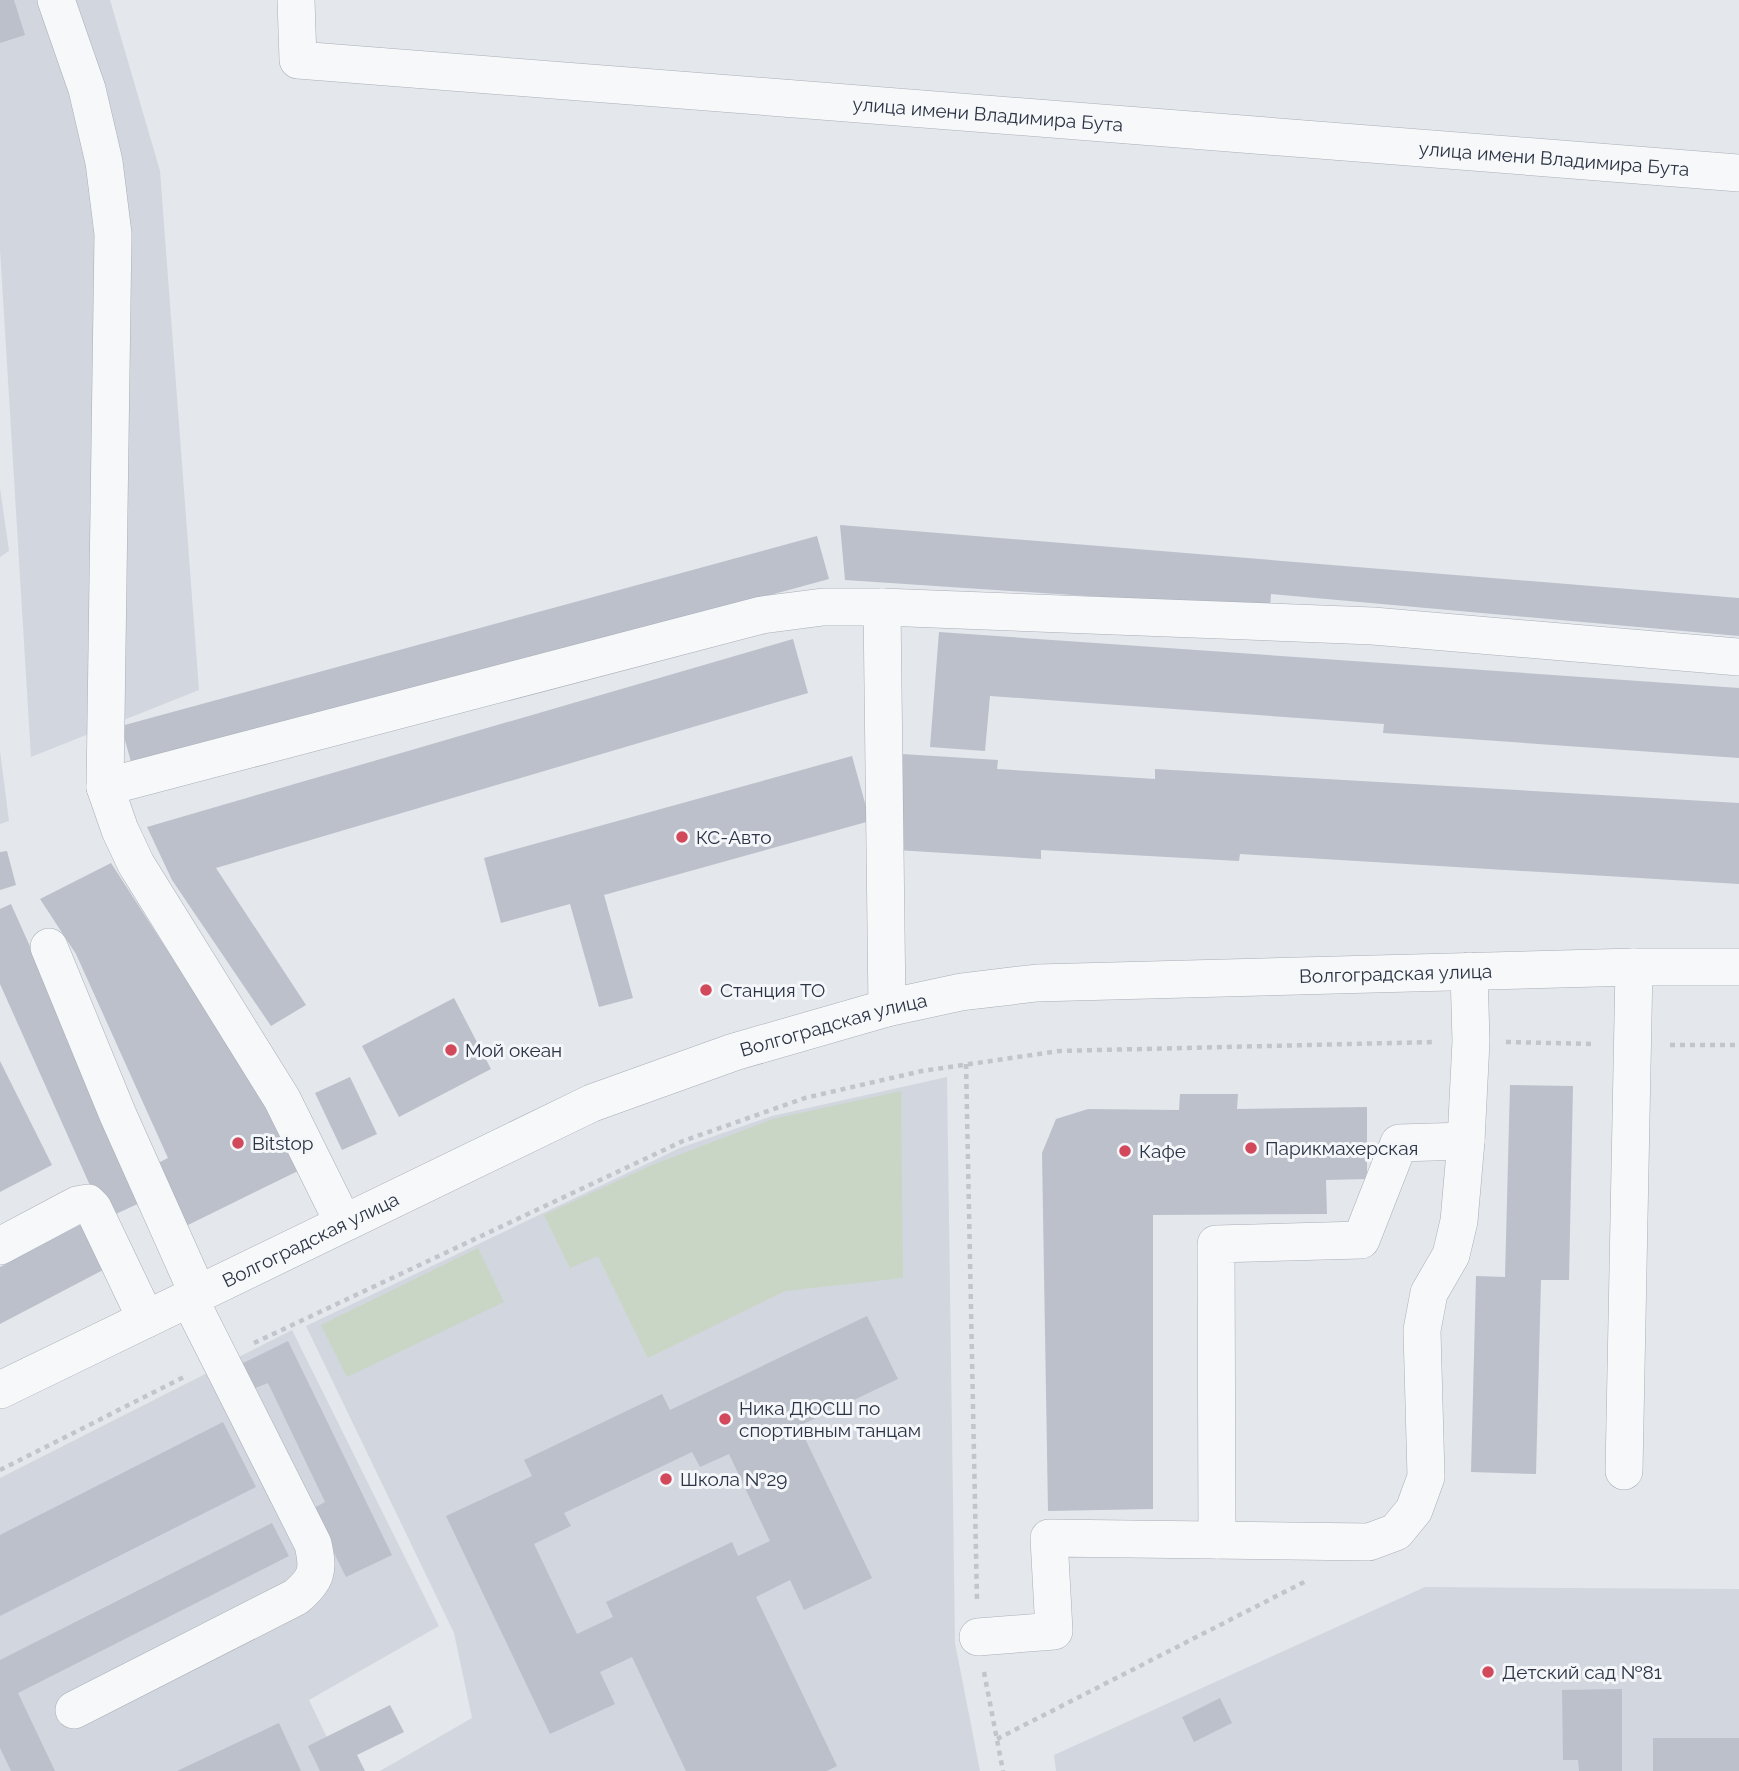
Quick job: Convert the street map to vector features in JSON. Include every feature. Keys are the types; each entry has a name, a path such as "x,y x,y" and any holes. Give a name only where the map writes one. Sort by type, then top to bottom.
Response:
{"street":[{"path":"56,0 87,89 104,162 113,234 105,787 120,830 136,864 282,1099 343,1222"},
{"name":"улица имени Владимира Бута","path":"296,0 298,60 1739,173"},
{"path":"105,787 762,615 822,607 1373,626 1739,657"},
{"path":"882,607 887,1008"},
{"path":"49,947 220,1359 313,1544 318,1564 312,1584 296,1598 74,1710"},
{"path":"1624,1471 1634,967"},
{"name":"Волгоградская улица","path":"0,1390 592,1103 734,1052 887,1008 961,992 1037,982 1634,967 1739,967"},
{"path":"978,1637 1054,1631 1049,1538 1370,1542 1396,1532 1414,1510 1426,1477 1422,1330 1429,1293 1451,1255 1459,1221 1471,1041 1469,971"},
{"path":"1217,1540 1216,1244 1361,1240 1399,1143 1466,1141"},
{"path":"0,1246 77,1205 88,1203 93,1208 146,1319"}],"path":[{"path":"0,1470 220,1359 683,1141 805,1098 922,1071 1059,1051 1471,1041 1739,1045"},
{"path":"966,1064 978,1637 1003,1771"},
{"path":"997,1740 1312,1578"}],"shaded area":[{"path":"0,0 110,0 160,171 199,690 31,757 0,249"},
{"path":"0,488 9,551 0,557"},
{"path":"0,751 9,821 0,824"},
{"name":"Школа №29","path":"947,1077 955,1643 980,1771 380,1771 472,1718 454,1633 306,1326 680,1148 772,1116"},
{"path":"292,1330 439,1626 309,1700 343,1771 0,1771 0,1478"},
{"name":"Детский сад №81","path":"1425,1587 1739,1589 1739,1771 1056,1771 1054,1755"}],"green space":[{"path":"901,1091 903,1278 785,1291 648,1358 598,1256 570,1268 544,1215 652,1165 773,1119"},
{"path":"478,1248 504,1302 347,1377 321,1325"}],"building":[{"path":"0,0 14,0 25,35 0,43"},
{"path":"840,525 1739,598 1739,636 1271,594 1270,608 845,580"},
{"path":"817,536 829,579 133,769 121,726"},
{"path":"939,632 1739,688 1739,758 1383,733 1384,724 990,696 985,751 930,747"},
{"path":"793,639 808,693 216,868 306,1005 271,1026 172,880 147,827"},
{"path":"902,754 998,760 997,769 1155,779 1155,769 1739,803 1739,884 1240,854 1239,861 1041,850 1041,859 896,850"},
{"path":"852,756 870,821 604,895 633,998 599,1007 570,904 501,923 484,858"},
{"path":"7,851 16,885 0,890 0,852"},
{"path":"111,863 270,1109 300,1170 184,1227 154,1165 168,1158 76,954 40,899"},
{"path":"11,904 144,1201 105,1219 0,984 0,909"},
{"path":"454,998 491,1069 399,1117 362,1046"},
{"path":"0,1061 52,1165 0,1192"},
{"path":"350,1077 377,1134 342,1150 315,1093"},
{"path":"1510,1085 1573,1086 1569,1280 1541,1280 1536,1474 1471,1472 1476,1276 1505,1277"},
{"path":"1180,1094 1238,1094 1237,1109 1367,1107 1367,1179 1326,1180 1327,1214 1153,1215 1153,1509 1048,1511 1042,1153 1056,1119 1088,1109 1179,1110"},
{"path":"80,1225 107,1258 103,1270 0,1324 0,1267"},
{"path":"867,1316 898,1379 799,1426 872,1578 804,1610 790,1580 756,1597 837,1766 827,1771 686,1771 632,1657 600,1672 615,1704 550,1734 446,1516 532,1476 524,1460 662,1394 670,1410","holes":["692,1452 700,1467 729,1454 770,1541 738,1556 732,1542 606,1602 613,1617 577,1634 534,1544 571,1526 564,1513"]},
{"path":"288,1341 392,1555 346,1577 312,1509 325,1502 268,1383 253,1389 241,1364"},
{"path":"223,1422 256,1487 0,1616 0,1535"},
{"path":"272,1523 289,1556 18,1693 55,1771 11,1771 0,1748 0,1660"},
{"path":"1622,1689 1622,1771 1579,1771 1578,1760 1563,1760 1562,1690"},
{"path":"1220,1698 1232,1723 1194,1742 1182,1717"},
{"path":"390,1705 404,1732 357,1755 365,1771 320,1771 308,1746"},
{"path":"279,1723 301,1771 177,1771"},
{"path":"1653,1738 1739,1738 1739,1771 1653,1771"}],"place":[{"name":"КС-Авто","path":"682,837"},
{"name":"Станция ТО","path":"706,990"},
{"name":"Мой океан","path":"451,1050"},
{"name":"Bitstop","path":"238,1143"},
{"name":"Парикмахерская","path":"1251,1148"},
{"name":"Кафе","path":"1125,1151"},
{"name":"Ника ДЮСШ по спортивным танцам","path":"725,1419"},
{"name":"Школа №29","path":"666,1479"},
{"name":"Детский сад №81","path":"1488,1672"}]}
